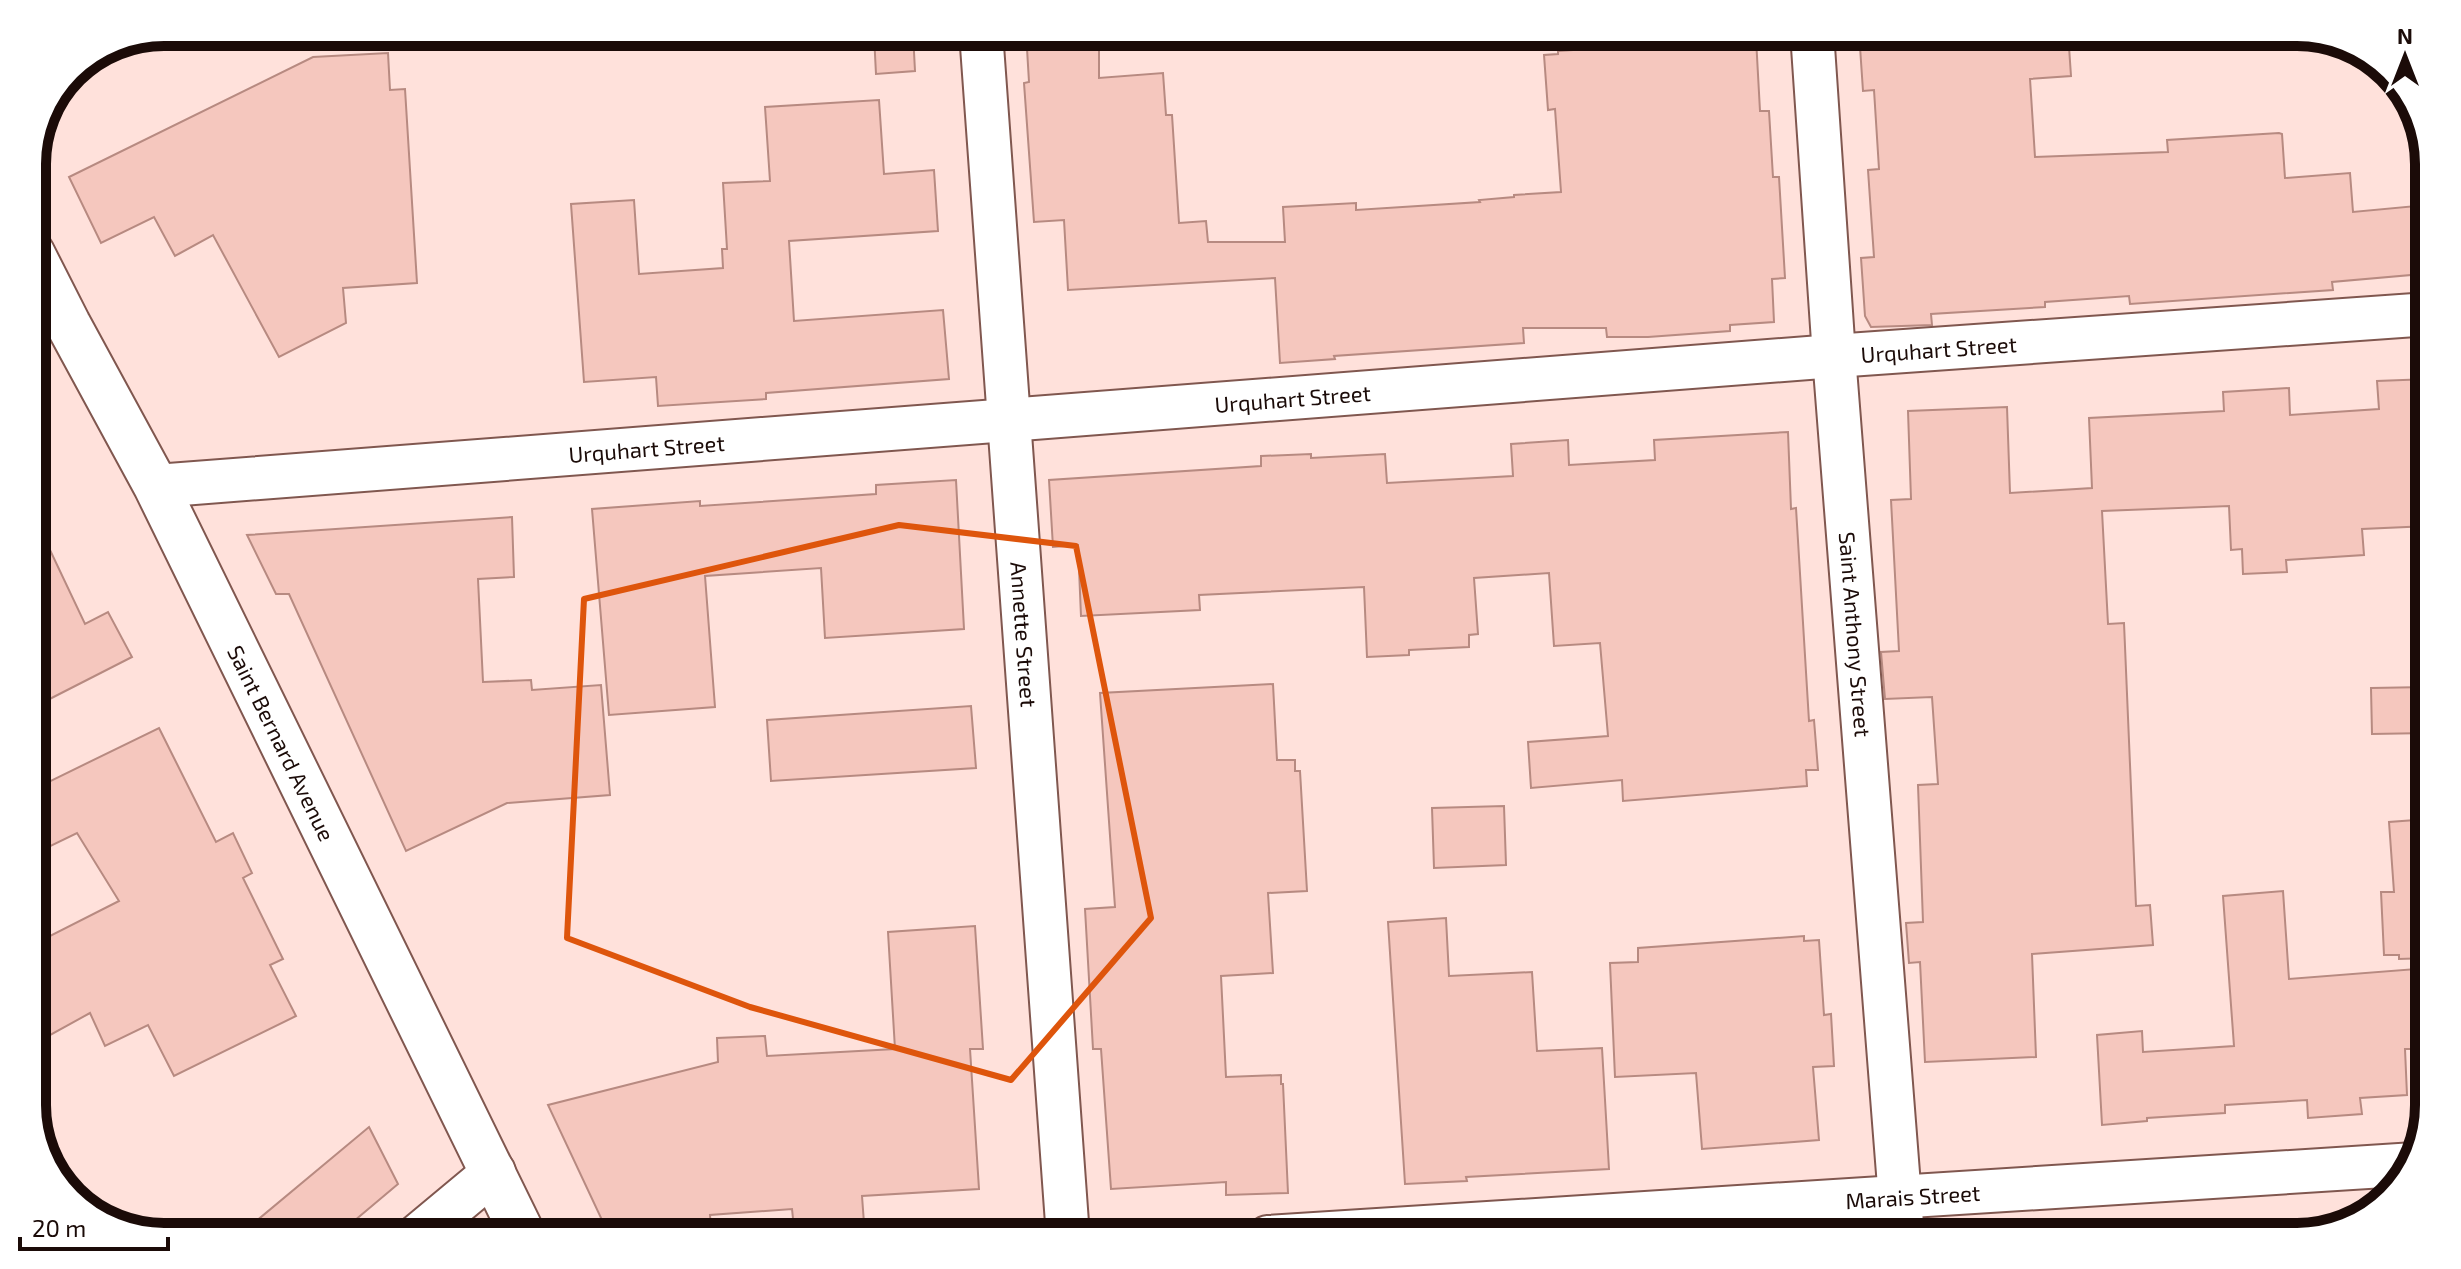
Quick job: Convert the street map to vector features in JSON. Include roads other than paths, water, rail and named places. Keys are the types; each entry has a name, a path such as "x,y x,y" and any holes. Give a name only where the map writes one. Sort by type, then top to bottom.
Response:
{"street":[{"name":"Annette Street","path":"982,46 1067,1223"},
{"name":"Saint Anthony Street","path":"1813,46 1902,1223"},
{"name":"Saint Bernard Avenue","path":"46,281 156,486 518,1223"},
{"path":"46,309 68,324"},
{"name":"Urquhart Street","path":"156,486 1834,356 2415,315"},
{"name":"Marais Street","path":"1484,1223 2398,1165"},
{"path":"433,1223 494,1172"}]}
